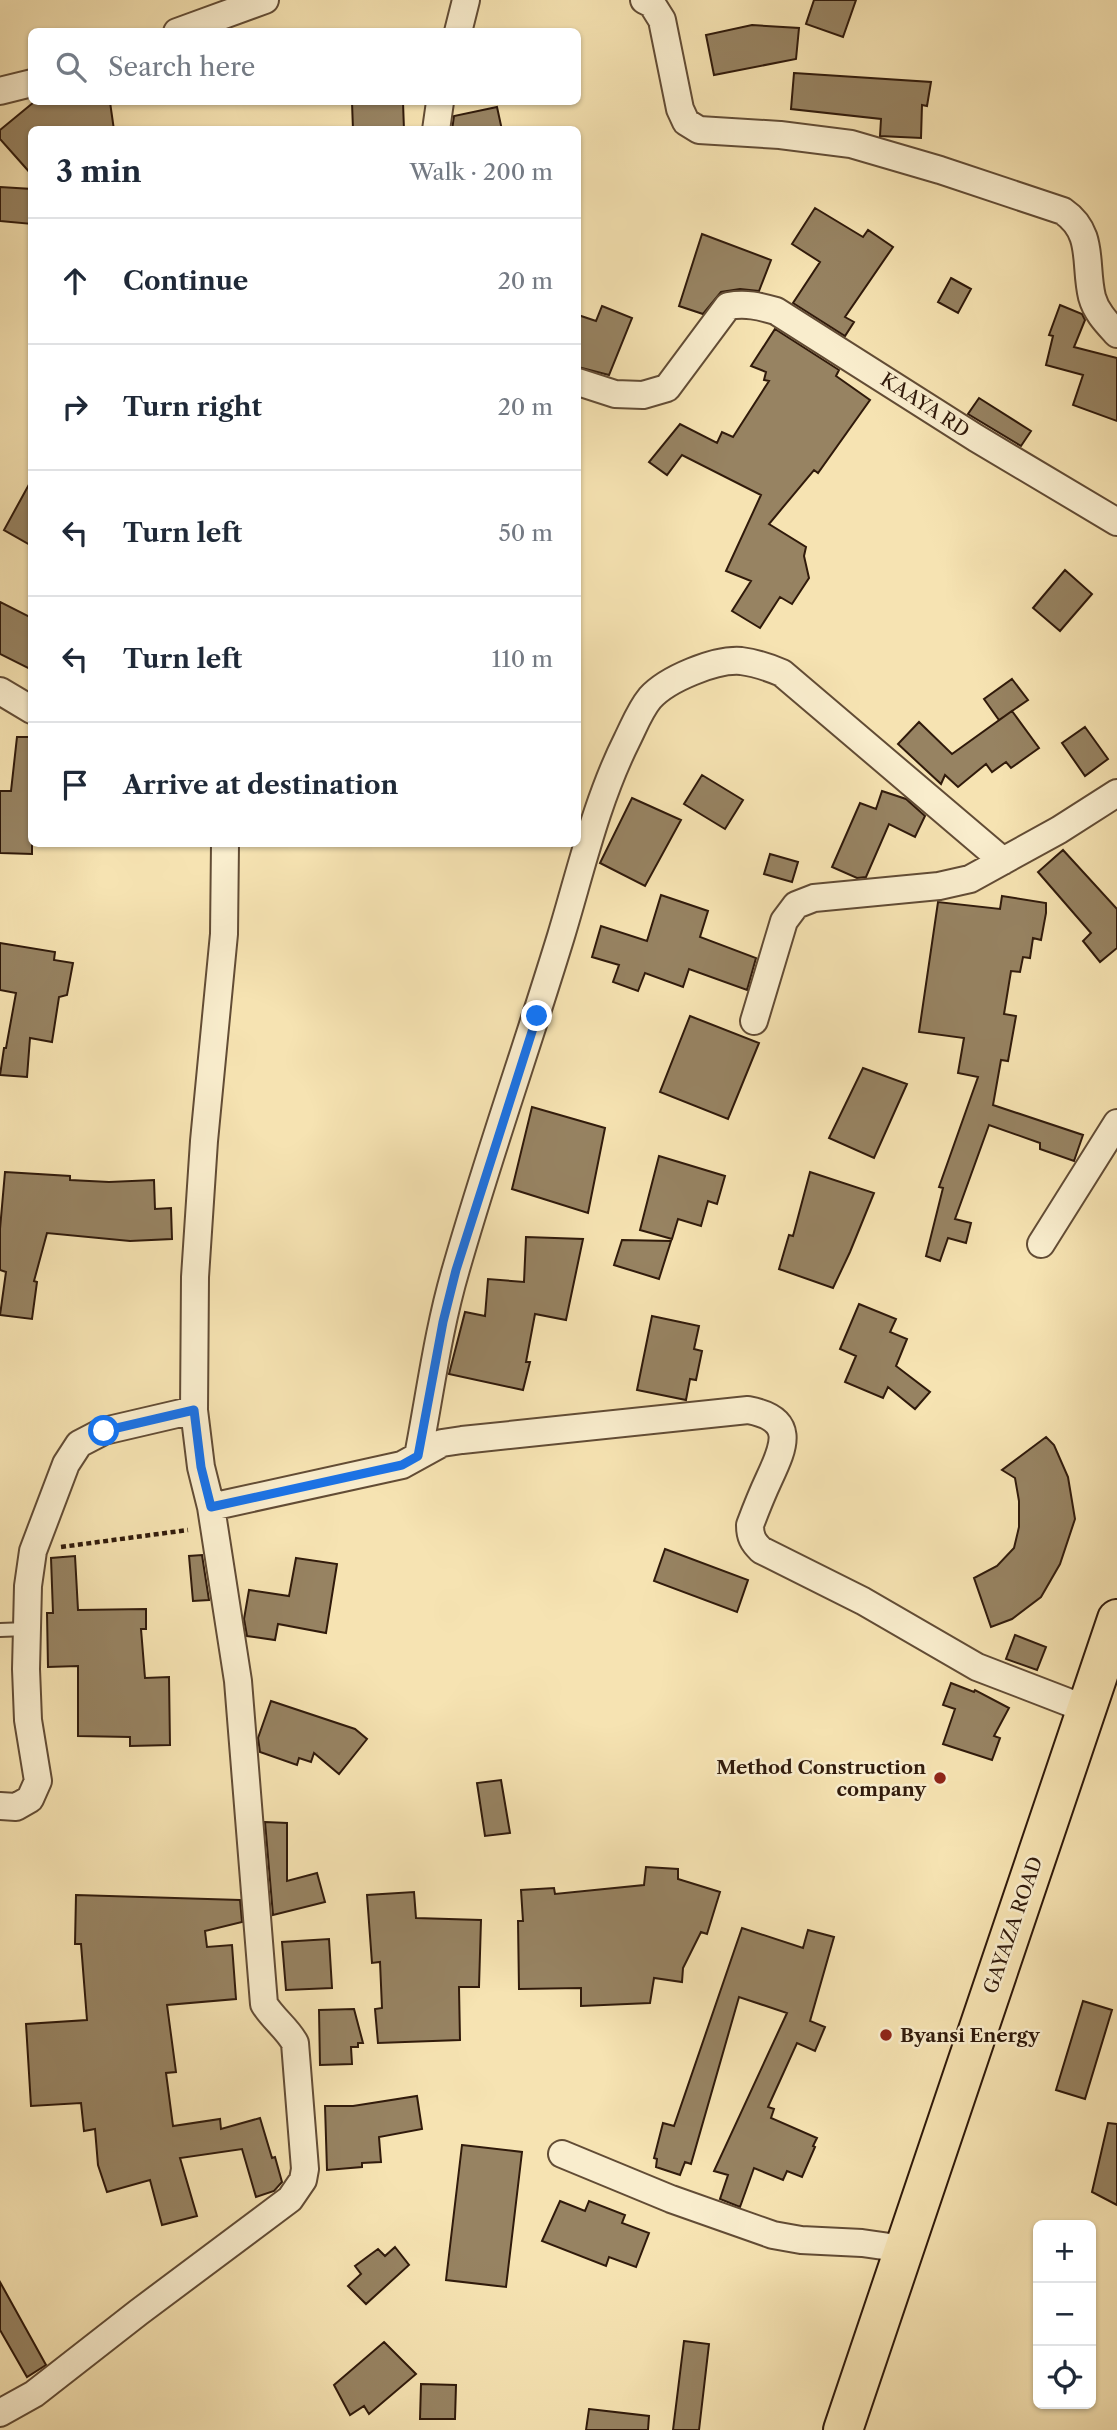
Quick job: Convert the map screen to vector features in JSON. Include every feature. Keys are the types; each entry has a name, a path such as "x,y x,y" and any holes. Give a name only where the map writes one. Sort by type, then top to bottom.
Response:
{"main road":[{"name":"GAYAZA ROAD","path":"844,2430 1117,1619"}],"street":[{"path":"188,28 265,0"},
{"path":"459,28 466,0"},
{"path":"644,0 652,4 662,20 680,109 686,122 699,130 780,135 851,144 1063,211 1082,228 1092,298 1103,319 1117,334"},
{"path":"0,91 28,84"},
{"path":"437,126 440,105"},
{"name":"KAAYA RD","path":"581,383 615,394 643,395 667,388 728,306 757,305 776,311 976,438 1117,522"},
{"path":"418,1456 443,1322 456,1270 545,991 595,819 615,763 650,698 675,678 721,664 738,661 764,665 782,673 1003,861"},
{"path":"0,691 28,708"},
{"path":"754,1021 784,921 796,905 814,898 939,886 970,879 1059,830 1117,793"},
{"path":"0,2413 34,2394 285,2204 298,2191 305,2169 295,2043 289,2032 270,2015 264,2004 238,1681 212,1517 201,1467 194,1410 195,1277 204,1141 224,934 225,847"},
{"path":"1041,1244 1117,1123"},
{"path":"0,1806 16,1807 30,1799 38,1781 28,1720 28,1586 33,1551 66,1464 79,1444 104,1431 194,1410"},
{"path":"212,1517 402,1465 442,1443 748,1410 762,1413 780,1425 784,1436 783,1451 750,1525 753,1542 761,1550 863,1601 977,1667 1086,1709"},
{"path":"562,2154 671,2199 773,2235 800,2240 862,2243 904,2249"}],"lane":[{"path":"0,1630 27,1629"}],"path":[{"path":"33,1551 212,1517"}],"building":[{"path":"814,0 856,0 843,37 806,24"},
{"path":"752,25 799,28 796,59 714,75 706,35"},
{"path":"794,73 931,82 927,106 922,105 921,138 880,136 881,119 791,109"},
{"path":"30,105 110,105 113,126 28,126 28,170 0,139 0,130"},
{"path":"352,105 403,105 404,126 353,126"},
{"path":"497,107 501,126 453,126 454,116"},
{"path":"0,187 28,189 28,224 0,221"},
{"path":"815,208 863,237 868,230 893,247 845,317 854,322 845,336 793,303 820,262 792,244"},
{"path":"702,234 771,260 759,291 740,289 721,292 703,314 679,306"},
{"path":"951,278 971,289 958,313 938,302"},
{"path":"1060,305 1082,314 1085,320 1074,347 1117,358 1117,421 1073,405 1083,375 1046,365 1053,336 1049,335"},
{"path":"602,306 632,318 609,375 581,368 581,316 596,321"},
{"path":"775,329 839,370 836,376 870,400 818,473 814,470 769,524 806,547 804,556 809,578 792,604 780,597 760,628 732,611 751,581 726,571 761,495 682,455 667,475 649,462 680,424 717,443 722,432 733,437 769,381 764,380 766,372 751,366"},
{"path":"979,398 1031,431 1021,446 968,414"},
{"path":"28,486 28,544 4,530"},
{"path":"1065,570 1092,594 1060,631 1033,608"},
{"path":"0,602 28,616 28,668 0,654"},
{"path":"1012,679 1028,700 999,720 984,699"},
{"path":"1012,711 1039,748 1011,768 1006,762 992,772 986,764 958,787 945,775 941,784 898,744 919,722 952,754"},
{"path":"1085,727 1108,759 1085,776 1062,743"},
{"path":"17,737 28,737 28,847 32,847 32,854 0,853 0,791 11,791"},
{"path":"702,775 743,800 725,829 684,804"},
{"path":"882,791 906,799 925,816 915,837 889,824 866,877 857,878 832,867 860,803 876,809"},
{"path":"632,798 681,820 645,886 600,863"},
{"path":"1063,850 1117,909 1117,948 1100,962 1083,941 1091,933 1038,872"},
{"path":"770,854 798,862 792,882 764,874"},
{"path":"661,895 708,911 700,937 756,958 747,990 689,969 683,987 645,973 638,991 613,982 619,965 592,957 601,926 647,941"},
{"path":"1002,896 1046,903 1046,913 1041,940 1033,938 1030,958 1023,957 1020,972 1011,971 1004,1014 1016,1016 1008,1061 1001,1060 993,1105 1083,1135 1074,1161 1040,1149 1040,1143 989,1125 955,1219 971,1223 966,1243 948,1238 940,1261 926,1256 943,1188 939,1187 978,1077 958,1073 964,1038 919,1032 938,902 1000,909"},
{"path":"0,943 55,952 54,960 73,963 67,995 59,997 52,1042 30,1038 27,1077 0,1075 16,993 0,990"},
{"path":"690,1016 759,1043 728,1119 660,1092"},
{"path":"863,1068 907,1084 874,1158 829,1138"},
{"path":"532,1107 605,1128 588,1213 512,1189"},
{"path":"659,1156 725,1176 717,1204 708,1201 701,1226 678,1219 672,1239 640,1230"},
{"path":"5,1172 70,1176 70,1180 154,1180 155,1209 171,1208 172,1239 130,1241 47,1233 34,1281 37,1282 32,1319 0,1315 6,1272 0,1270"},
{"path":"810,1172 874,1193 833,1288 779,1269 789,1235 793,1236"},
{"path":"526,1237 583,1239 566,1320 535,1314 526,1362 530,1362 523,1390 449,1374 465,1312 485,1316 488,1279 524,1282"},
{"path":"622,1240 671,1241 659,1279 614,1265"},
{"path":"859,1304 896,1319 890,1332 907,1339 896,1366 930,1392 915,1409 888,1387 883,1398 845,1382 856,1356 840,1349"},
{"path":"652,1316 699,1326 694,1349 702,1351 696,1380 690,1379 686,1400 637,1390"},
{"path":"1046,1437 1054,1445 1068,1477 1075,1519 1060,1564 1041,1597 1012,1619 991,1627 974,1578 997,1566 1014,1548 1019,1527 1019,1501 1015,1478 1002,1470"},
{"path":"665,1549 748,1580 737,1612 654,1581"},
{"path":"202,1555 209,1600 193,1601 189,1556"},
{"path":"75,1556 78,1610 146,1609 146,1629 141,1629 145,1678 169,1677 170,1745 130,1746 130,1737 78,1736 78,1666 48,1667 47,1613 53,1613 51,1558"},
{"path":"296,1558 337,1564 326,1633 278,1624 275,1640 247,1636 244,1619 249,1590 289,1596"},
{"path":"1015,1635 1046,1647 1037,1670 1006,1659"},
{"path":"951,1683 974,1692 975,1690 1009,1708 994,1736 1000,1738 992,1760 943,1744 955,1709 943,1705"},
{"path":"271,1701 355,1729 367,1739 339,1774 314,1753 311,1762 299,1758 297,1765 260,1752 258,1738"},
{"path":"501,1780 510,1833 485,1836 477,1783"},
{"path":"265,1822 287,1823 287,1881 317,1873 325,1902 273,1915"},
{"path":"646,1867 678,1869 678,1879 720,1892 707,1934 701,1932 683,1968 682,1982 654,1978 650,2003 581,2006 581,1988 519,1989 518,1921 523,1921 521,1890 554,1888 555,1894 644,1885"},
{"path":"414,1892 416,1918 481,1920 479,1987 459,1987 460,2040 378,2043 375,2009 382,2008 380,1962 372,1963 367,1895"},
{"path":"76,1895 240,1900 242,1922 205,1931 207,1947 232,1945 236,1999 167,2005 176,2072 166,2073 173,2126 220,2119 221,2129 260,2118 282,2182 274,2191 256,2197 242,2149 180,2158 197,2216 162,2225 150,2180 107,2192 98,2165 95,2129 84,2131 81,2103 31,2106 26,2024 87,2020 81,1944 75,1944"},
{"path":"742,1928 803,1948 808,1930 834,1937 810,2021 825,2027 815,2051 797,2043 768,2107 774,2109 771,2118 817,2138 813,2146 815,2147 802,2177 787,2171 783,2180 754,2168 740,2207 720,2199 728,2175 714,2171 787,2013 739,1997 691,2164 685,2162 680,2175 656,2167 657,2159 654,2158 663,2123 674,2126"},
{"path":"329,1939 332,1988 286,1990 282,1942"},
{"path":"1083,2001 1112,2010 1085,2099 1056,2090"},
{"path":"354,2009 363,2043 358,2043 358,2047 351,2047 352,2064 320,2065 319,2010"},
{"path":"417,2096 422,2129 379,2137 381,2162 362,2163 362,2167 327,2170 325,2106 353,2106"},
{"path":"1108,2123 1117,2124 1117,2205 1092,2192"},
{"path":"462,2145 522,2152 506,2287 446,2280"},
{"path":"560,2201 585,2211 589,2201 625,2215 622,2223 649,2233 636,2267 609,2257 606,2266 542,2241"},
{"path":"395,2247 409,2265 366,2304 348,2286 361,2274 355,2266 378,2249 385,2256"},
{"path":"0,2282 46,2365 27,2377 0,2330"},
{"path":"684,2341 709,2344 699,2430 673,2430"},
{"path":"384,2342 416,2374 369,2414 364,2406 350,2415 334,2385"},
{"path":"421,2384 456,2385 455,2419 420,2419"},
{"path":"589,2409 649,2416 648,2430 586,2430"}],"place":[{"name":"Method Construction company","path":"940,1778"},
{"name":"Byansi Energy","path":"886,2035"}],"route":[{"path":"104,1431 194,1410 201,1467 211,1507 402,1465 418,1456 443,1322 456,1270 537,1016"}]}
